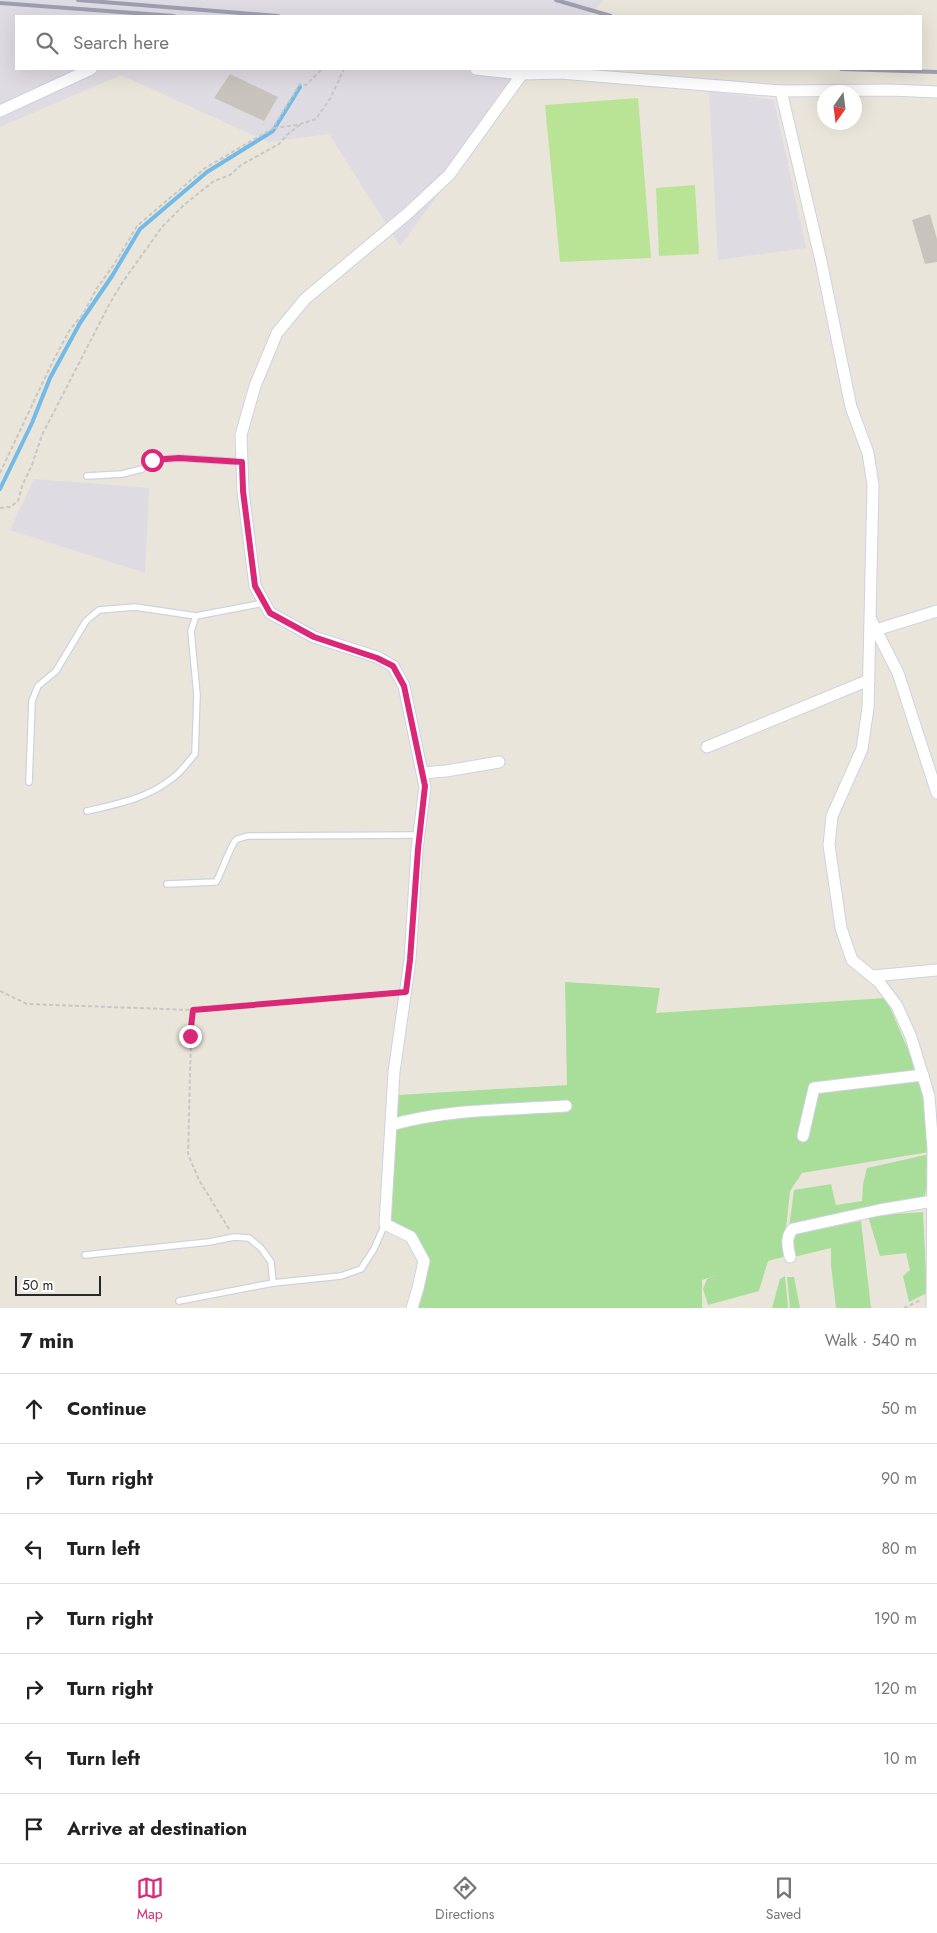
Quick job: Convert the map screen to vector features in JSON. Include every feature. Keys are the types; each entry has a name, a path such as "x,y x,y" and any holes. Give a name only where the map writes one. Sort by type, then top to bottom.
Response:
{"street":[{"path":"0,111 89,70"},
{"path":"485,70 522,74 560,73 781,91 890,90 937,92"},
{"path":"412,1308 424,1261 411,1237 385,1224 394,1072 410,960 419,835 425,786 404,686 393,666 377,658 314,637 270,613 255,586 243,491 240,435 254,386 277,333 305,299 408,214 448,175 522,74"},
{"path":"781,91 821,261 851,407 868,453 872,485 868,708 862,749 832,816 829,846 841,928 852,960 880,982 897,1006 912,1037 933,1105 932,1308"},
{"path":"876,630 937,611"},
{"path":"870,618 898,673 937,793"},
{"path":"707,748 869,680"},
{"path":"422,772 446,771 499,762"},
{"path":"873,976 937,970"},
{"path":"803,1136 814,1088 922,1074"},
{"path":"391,1125 411,1119 461,1113 566,1106"},
{"path":"790,1258 787,1244 789,1233 793,1229 934,1204"}],"lane":[{"path":"87,476 122,474 142,469 152,460 179,458 242,462"},
{"path":"29,782 32,701 38,686 56,671 86,621 99,610 135,607 196,616 264,603"},
{"path":"87,811 129,801 151,792 174,777 195,754 196,695 191,631 196,616"},
{"path":"167,884 216,882 224,869 230,848 236,840 248,836 419,835"},
{"path":"179,1302 273,1283 341,1276 361,1269 374,1249 385,1224"},
{"path":"85,1255 209,1242 234,1237 249,1238 261,1248 271,1262 273,1283"}],"path":[{"path":"272,129 300,84 306,85 321,70"},
{"path":"0,473 69,331 83,314 97,288 115,263 137,226 205,168 276,126 302,123 316,119 331,97 344,70"},
{"path":"0,508 10,507 18,500 42,435 102,320 122,283 162,227 200,190 214,181 230,175 241,165 279,144 302,123"},
{"path":"0,991 27,1004 193,1010 406,992"},
{"path":"193,1010 190,1036 188,1154 199,1180 234,1237"},
{"path":"904,1308 932,1295"}],"shaded area":[{"path":"0,0 604,0 589,15 15,15 15,70 534,70 520,83 400,246 329,134 268,142 121,75 0,127"},
{"path":"709,91 774,100 806,248 718,260"},
{"path":"34,479 149,488 145,573 10,530"}],"green space":[{"path":"638,98 651,258 560,262 545,105"},
{"path":"695,185 699,254 659,256 656,188"},
{"path":"565,982 660,988 656,1013 886,998 918,1073 928,1121 929,1152 802,1173 790,1191 783,1257 768,1261 759,1291 708,1305 703,1289 707,1279 718,1275 702,1280 702,1308 416,1308 423,1290 415,1235 385,1219 398,1095 567,1085"},
{"path":"930,1154 930,1168 924,1200 789,1228 794,1190 831,1184 836,1205 862,1201 863,1184 867,1168"},
{"path":"923,1212 927,1293 909,1302 903,1276 910,1270 906,1253 880,1256 868,1216"},
{"path":"861,1221 871,1308 836,1308 831,1248 794,1257 792,1242 796,1234"},
{"path":"785,1276 788,1308 772,1308 780,1279"},
{"path":"787,1277 794,1277 800,1308 790,1308"}],"building":[{"path":"230,74 278,97 264,121 214,98"},
{"path":"930,214 937,239 937,262 925,264 912,220"}],"waterway":[{"path":"0,489 32,423 50,378 80,323 112,276 140,229 207,172 273,131 300,87"}],"railway":[{"path":"78,0 266,15"},
{"path":"556,0 608,15"},
{"path":"0,3 161,15"},
{"path":"873,70 937,72"}],"route":[{"path":"152,460 179,458 242,462 243,491 255,586 270,613 314,637 377,658 393,666 404,686 425,786 406,992 193,1010 190,1036"}]}
